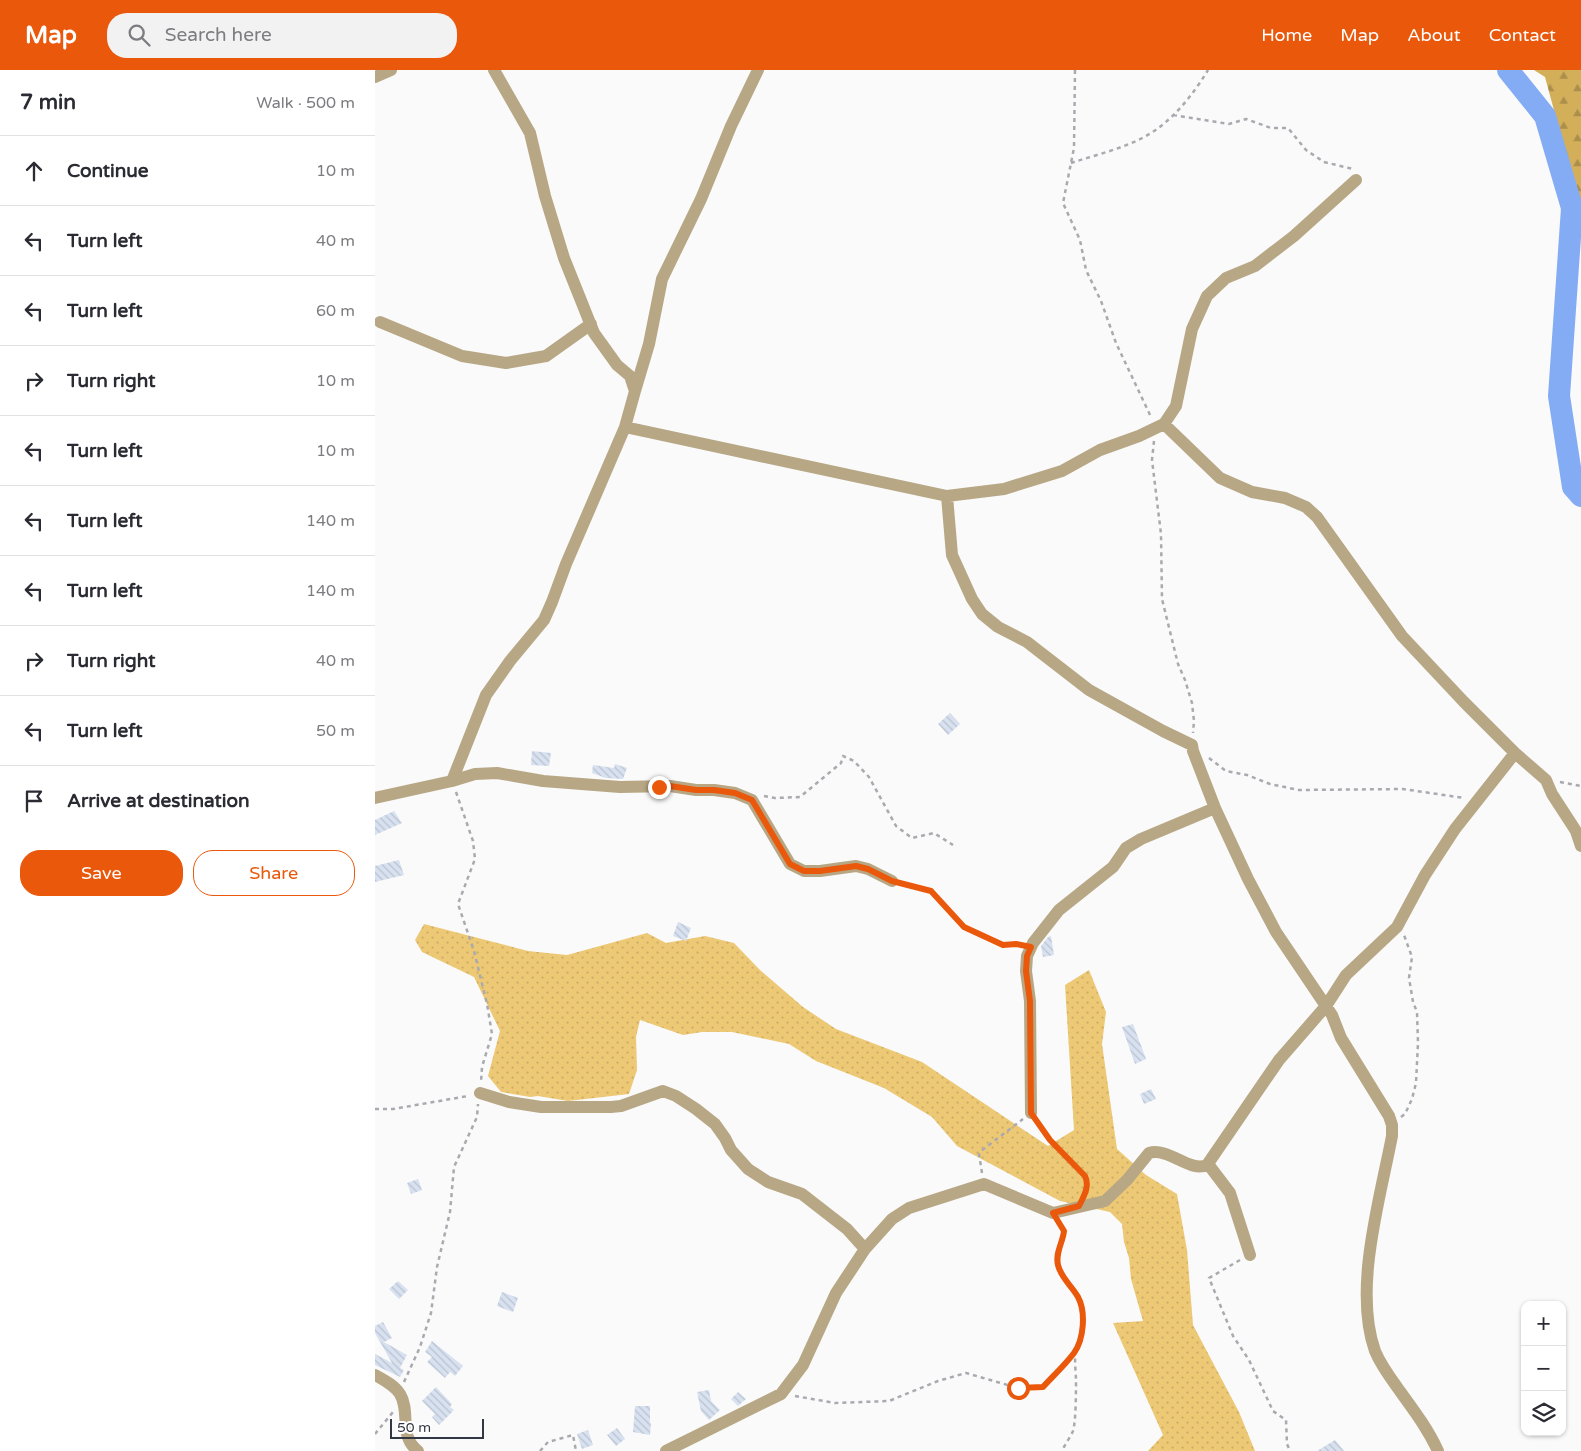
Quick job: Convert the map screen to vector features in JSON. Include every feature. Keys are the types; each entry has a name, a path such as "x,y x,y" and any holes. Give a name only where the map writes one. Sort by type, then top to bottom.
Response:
{"street":[{"path":"375,77 391,70"},
{"path":"494,70 530,133 545,196 564,258 594,333 617,365 630,376 635,391"},
{"path":"452,781 486,695 510,661 544,620 625,427 649,344 661,279 701,199 731,126 758,70"},
{"path":"625,427 947,496 1004,488 1062,471 1100,450 1139,436 1160,425 1175,406 1192,330 1207,296 1226,278 1255,266 1294,236 1356,180"},
{"path":"380,322 461,356 506,363 546,356 591,324"},
{"path":"1160,425 1220,478 1252,492 1285,498 1306,507 1317,517 1402,636 1464,702 1515,753 1546,780 1552,794 1576,831 1581,846"},
{"path":"947,496 952,555 972,599 983,614 998,627 1027,642 1089,690 1192,745 1215,808 1248,880 1276,932 1326,1006 1341,1038 1389,1116 1392,1125 1390,1145 1377,1204 1367,1281 1366,1303 1369,1324 1375,1352 1388,1374 1430,1433 1437,1451"},
{"path":"666,1451 781,1394 803,1365 836,1293 865,1249 892,1219 909,1208 984,1184 1053,1213 1099,1203 1109,1198 1149,1153 1159,1151 1198,1167 1209,1164 1279,1060 1326,1006 1346,975 1397,927 1425,875 1455,829 1515,753"},
{"path":"375,798 475,774 497,773 543,781 620,787 670,786 735,793 752,800 790,864 804,871 820,871 856,866 868,869 892,881"},
{"path":"1031,1113 1030,1001 1026,971 1027,956 1031,947 1045,925 1059,910 1113,867 1126,848 1141,839 1215,808"},
{"path":"480,1093 509,1102 541,1107 611,1107 631,1103 656,1093 669,1093 696,1109 715,1124 731,1150 748,1169 768,1182 801,1194 847,1230 865,1249"},
{"path":"1209,1164 1230,1193 1250,1255"},
{"path":"375,1375 391,1384 399,1393 403,1403 406,1434 409,1441 418,1451"}],"path":[{"path":"1075,70 1074,148 1063,203 1079,240 1086,270 1101,301 1116,344 1160,425 1152,460 1161,534 1162,599 1178,664 1192,703 1194,721 1192,745 1226,770 1247,775 1270,784 1299,790 1403,789 1477,800"},
{"path":"1071,163 1145,136 1173,115 1196,91 1208,70"},
{"path":"1173,115 1229,124 1246,120 1271,128 1288,128 1306,150 1324,162 1364,172 1356,180"},
{"path":"752,800 757,794 775,798 799,797 841,764 843,756 854,761 869,776 896,826 912,838 934,833 953,845"},
{"path":"1546,780 1581,786"},
{"path":"375,1434 396,1409 399,1393 420,1347 431,1313 437,1267 450,1212 454,1167 477,1117 482,1067 492,1034 487,1004 458,904 475,859 473,841 452,781"},
{"path":"892,881 931,891 964,927 1003,945 1016,944 1031,947"},
{"path":"1392,1125 1405,1114 1412,1099 1416,1083 1418,1043 1417,1012 1413,1002 1409,978 1413,957 1400,921"},
{"path":"375,1109 401,1108 480,1093"},
{"path":"984,1184 979,1154 1031,1113 1050,1140 1085,1176 1087,1188 1079,1206"},
{"path":"1053,1213 1064,1231 1058,1251 1058,1266 1063,1278 1079,1299 1084,1316 1075,1352 1076,1387 1073,1429 1062,1451"},
{"path":"1250,1255 1209,1278 1233,1336 1249,1360 1273,1411 1286,1420 1287,1444 1290,1451"},
{"path":"781,1394 835,1402 889,1401 938,1381 966,1373 1018,1388 1043,1387 1075,1352"},
{"path":"540,1451 548,1442 573,1435 576,1451"}],"shaded area":[{"path":"424,924 528,951 567,955 647,933 666,943 705,936 734,943 760,970 803,1007 836,1029 922,1062 1048,1146 1074,1130 1065,985 1089,970 1106,1012 1102,1044 1117,1149 1146,1175 1177,1194 1187,1250 1193,1325 1239,1412 1255,1451 1148,1451 1163,1435 1113,1323 1143,1321 1131,1279 1122,1224 1110,1212 1060,1201 957,1146 932,1117 884,1088 816,1061 789,1044 732,1032 702,1032 683,1035 640,1020 636,1037 637,1070 629,1094 568,1101 501,1092 488,1076 500,1031 474,977 422,952 415,940"}],"green space":[{"path":"1534,70 1581,70 1581,210 1545,77"}],"building":[{"path":"950,713 960,724 948,735 938,724"},
{"path":"532,751 551,753 549,766 531,765"},
{"path":"615,764 627,768 623,779 606,778 592,773 593,765 614,768"},
{"path":"394,811 402,823 375,835 375,820"},
{"path":"399,860 404,875 375,882 375,866"},
{"path":"678,922 691,928 686,941 673,936"},
{"path":"1051,936 1054,955 1043,957 1041,946"},
{"path":"1133,1024 1146,1059 1135,1064 1122,1027"},
{"path":"1151,1089 1156,1099 1144,1104 1140,1094"},
{"path":"418,1179 422,1190 411,1194 407,1183"},
{"path":"398,1281 408,1290 399,1299 389,1289"},
{"path":"502,1292 518,1298 513,1312 497,1306"},
{"path":"383,1322 392,1338 384,1342 407,1355 400,1368 404,1370 400,1377 375,1365 375,1354 392,1363 375,1333 375,1326"},
{"path":"432,1341 463,1366 455,1376 450,1372 445,1378 427,1362 432,1357 425,1352"},
{"path":"436,1387 452,1404 450,1407 454,1410 439,1425 432,1417 435,1414 422,1401"},
{"path":"709,1390 711,1401 720,1410 709,1420 701,1411 697,1392"},
{"path":"738,1392 746,1399 738,1406 731,1399"},
{"path":"635,1406 650,1406 650,1435 633,1432"},
{"path":"617,1428 625,1439 616,1446 607,1435"},
{"path":"588,1430 593,1445 582,1449 577,1434"},
{"path":"1335,1440 1344,1451 1317,1451"}],"waterway":[{"path":"1508,70 1545,116 1572,208 1559,396 1573,487 1581,496"}],"route":[{"path":"659,787 670,786 696,790 714,790 735,793 752,800 790,864 804,871 820,871 856,866 868,869 892,881 931,891 964,927 1003,945 1016,944 1031,947 1027,956 1026,971 1030,1001 1031,1113 1050,1140 1087,1180 1087,1188 1079,1206 1053,1213 1064,1231 1058,1251 1058,1266 1063,1278 1079,1299 1084,1322 1075,1352 1043,1387 1018,1388"}]}
